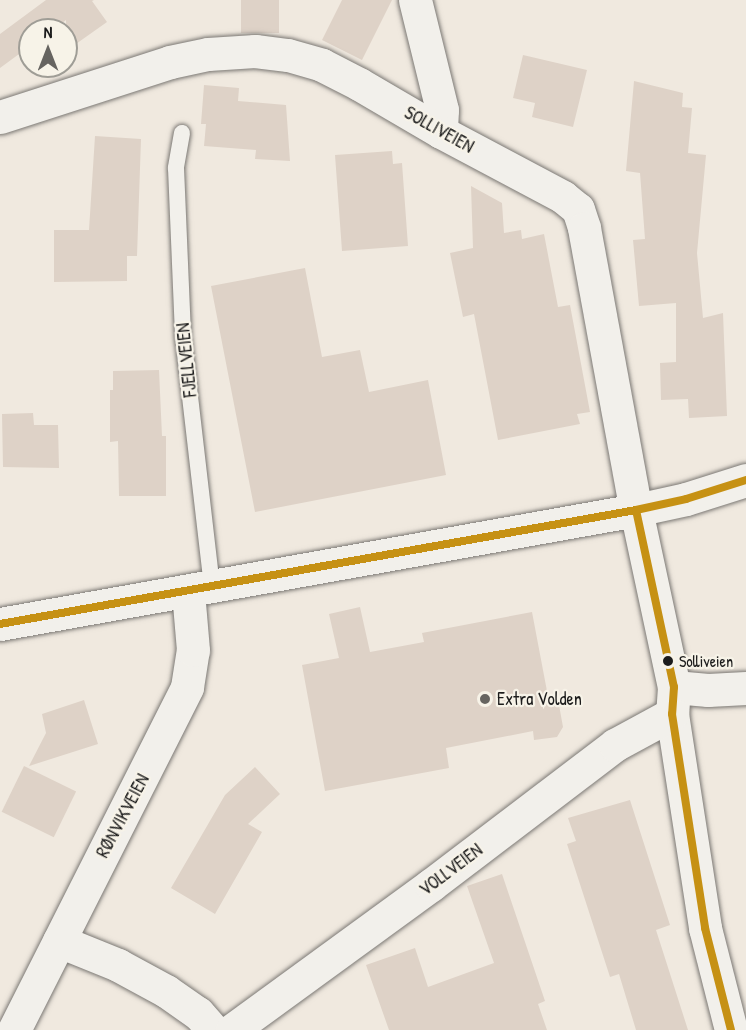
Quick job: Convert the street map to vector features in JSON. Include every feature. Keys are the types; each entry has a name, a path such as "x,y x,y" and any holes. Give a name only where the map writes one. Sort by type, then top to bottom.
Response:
{"street":[{"path":"415,0 441,110 441,132"},
{"name":"SOLLIVEIEN","path":"0,117 171,62 208,54 255,51 288,55 322,65 563,197 578,209 584,228 673,700 705,928 731,1030"},
{"path":"0,624 636,510 686,499 746,480"},
{"name":"RØNVIKVEIEN","path":"14,1030 152,761 187,687 200,589"},
{"path":"673,700 708,690 746,688"},
{"name":"VOLLVEIEN","path":"232,1030 440,878 673,700"},
{"path":"59,941 118,965 166,991 198,1013 213,1030"}],"lane":[{"name":"FJELLVEIEN","path":"182,133 176,168 183,336 200,589"}],"building":[{"path":"46,0 94,0 92,1 107,22 78,43 78,18 22,18"},
{"path":"241,0 279,0 279,33 241,33"},
{"path":"342,0 392,0 362,60 322,40"},
{"path":"18,21 18,55 0,68 0,34"},
{"path":"523,55 587,70 573,127 532,117 535,103 513,98"},
{"path":"634,81 683,93 682,107 692,108 688,153 706,155 697,253 703,318 723,313 727,416 689,418 688,399 661,400 660,363 676,362 676,303 639,306 633,240 645,239 640,173 626,171"},
{"path":"204,85 239,88 238,101 286,105 290,161 255,159 256,150 204,146 206,124 201,124"},
{"path":"95,136 141,139 137,256 127,256 127,281 54,282 54,230 89,230"},
{"path":"392,151 393,164 402,163 408,246 342,251 335,155"},
{"path":"471,186 502,203 504,233 521,230 522,239 544,234 558,307 570,305 590,412 577,414 580,424 498,440 474,314 463,317 450,253 473,248"},
{"path":"305,268 322,357 360,350 369,392 428,380 446,475 255,512 211,286"},
{"path":"159,370 162,436 166,436 166,496 119,496 118,441 110,442 110,390 113,390 113,371"},
{"path":"33,413 34,425 58,425 59,468 3,467 2,414"},
{"path":"360,607 370,652 424,642 422,633 532,612 550,707 559,705 563,727 557,737 534,740 533,731 446,748 449,768 325,791 302,665 339,658 329,614"},
{"path":"84,700 98,744 29,766 46,733 42,714"},
{"path":"24,766 76,791 54,837 2,812"},
{"path":"255,767 280,794 248,824 262,832 215,914 171,888 225,795"},
{"path":"630,800 670,925 656,930 688,1030 636,1030 619,974 610,977 567,844 576,841 568,818"},
{"path":"502,874 545,1001 538,1004 547,1030 389,1030 366,965 415,948 428,987 494,963 467,886"}],"transit line":[{"path":"0,624 636,510 686,499 746,480"},
{"path":"636,510 674,687 672,714 705,928 731,1030"}],"place":[{"name":"Solliveien","path":"668,661"},
{"name":"Extra Volden","path":"485,699"}]}
